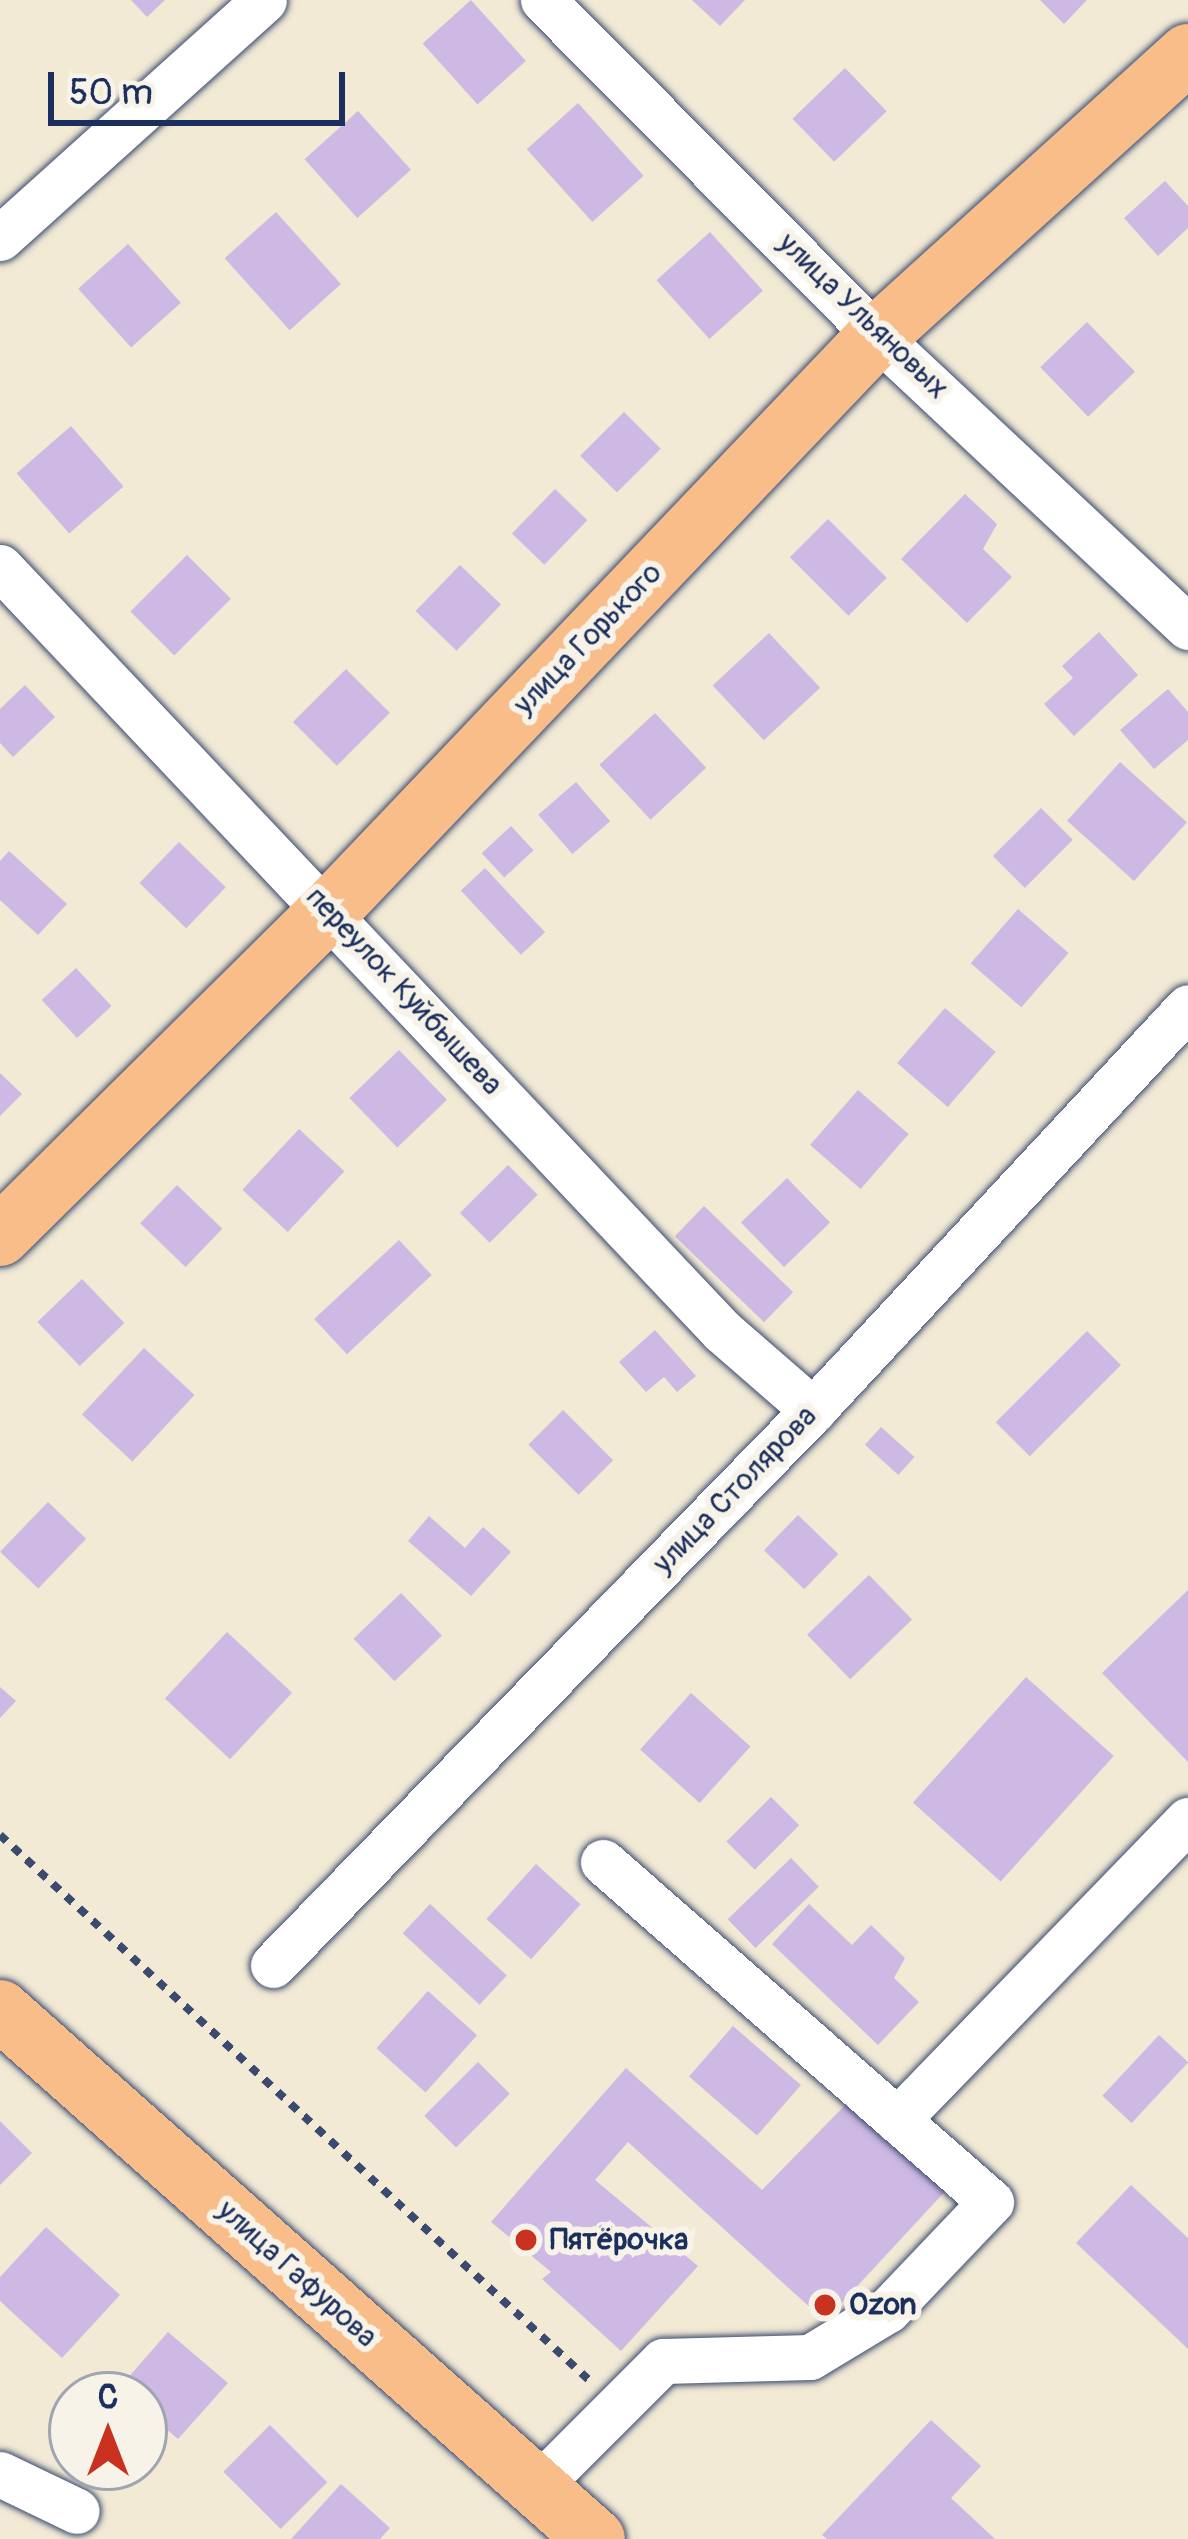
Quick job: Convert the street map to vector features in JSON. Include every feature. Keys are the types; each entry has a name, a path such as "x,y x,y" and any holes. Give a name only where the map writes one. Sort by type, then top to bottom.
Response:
{"main road":[{"name":"улица Горького","path":"0,1236 330,910 877,336 1188,54"},
{"name":"улица Гафурова","path":"0,2010 595,2539"}],"street":[{"path":"0,238 265,0"},
{"name":"улица Ульяновых","path":"543,0 877,336 1188,627"},
{"name":"переулок Куйбышева","path":"0,567 330,910 722,1330 813,1410"},
{"name":"улица Столярова","path":"273,1965 813,1410 1188,1007"},
{"path":"897,2120 1188,1820"},
{"path":"537,2488 663,2361 810,2357 888,2311 991,2202 603,1862"},
{"path":"0,2474 77,2510"}],"path":[{"path":"0,1835 617,2407"}],"building":[{"path":"131,0 165,0 147,17"},
{"path":"471,0 526,61 478,104 423,43"},
{"path":"692,0 745,0 720,26"},
{"path":"1040,0 1087,0 1064,24"},
{"path":"845,68 887,111 834,162 792,119"},
{"path":"578,103 644,176 592,222 527,149"},
{"path":"358,111 411,170 357,218 304,159"},
{"path":"1165,181 1188,206 1188,228 1158,256 1124,218"},
{"path":"276,212 341,284 290,330 225,258"},
{"path":"710,232 763,291 709,339 656,280"},
{"path":"128,244 181,303 131,348 78,289"},
{"path":"1087,322 1135,372 1088,417 1040,367"},
{"path":"624,412 661,449 617,493 580,456"},
{"path":"71,426 123,486 69,534 17,473"},
{"path":"555,489 587,520 544,565 512,534"},
{"path":"965,494 997,524 983,549 1012,577 967,623 901,559"},
{"path":"828,519 887,578 849,616 790,557"},
{"path":"187,555 231,599 174,655 130,612"},
{"path":"460,565 501,605 457,651 416,611"},
{"path":"1099,632 1138,675 1074,736 1044,704 1073,678 1062,666"},
{"path":"769,633 820,688 764,740 713,686"},
{"path":"346,669 390,713 337,766 293,722"},
{"path":"25,685 55,717 13,757 0,743 0,709"},
{"path":"1168,689 1188,712 1188,740 1154,769 1120,730"},
{"path":"655,713 706,768 651,820 599,765"},
{"path":"1120,762 1187,822 1134,881 1067,821"},
{"path":"576,782 610,821 572,854 538,815"},
{"path":"1041,808 1073,840 1025,888 993,856"},
{"path":"511,826 534,850 504,877 482,853"},
{"path":"179,842 226,887 186,928 139,883"},
{"path":"9,851 67,904 38,935 0,900 0,861"},
{"path":"485,868 545,932 521,955 461,891"},
{"path":"1018,909 1069,953 1021,1007 971,963"},
{"path":"76,968 111,1006 77,1038 42,1000"},
{"path":"945,1008 996,1052 948,1107 897,1063"},
{"path":"399,1050 447,1100 397,1148 349,1098"},
{"path":"0,1073 22,1094 0,1116"},
{"path":"858,1090 909,1134 861,1189 810,1145"},
{"path":"299,1129 344,1171 288,1232 242,1190"},
{"path":"508,1165 538,1195 490,1243 460,1213"},
{"path":"787,1178 830,1223 784,1267 741,1222"},
{"path":"177,1185 222,1229 186,1267 140,1223"},
{"path":"704,1206 793,1292 764,1322 675,1236"},
{"path":"399,1240 432,1275 347,1354 314,1319"},
{"path":"82,1279 124,1323 80,1366 37,1322"},
{"path":"655,1330 696,1376 677,1392 664,1377 646,1392 619,1362"},
{"path":"1087,1331 1121,1365 1030,1456 996,1422"},
{"path":"144,1348 194,1395 132,1462 82,1415"},
{"path":"563,1410 613,1460 579,1495 528,1445"},
{"path":"881,1427 914,1457 898,1475 865,1445"},
{"path":"48,1502 86,1539 38,1588 0,1552"},
{"path":"798,1515 838,1554 804,1589 764,1550"},
{"path":"429,1516 465,1548 483,1527 511,1552 471,1596 408,1541"},
{"path":"869,1575 912,1620 850,1679 807,1635"},
{"path":"1188,1590 1188,1762 1102,1673"},
{"path":"401,1593 442,1635 395,1681 354,1639"},
{"path":"227,1632 292,1693 230,1759 165,1699"},
{"path":"1026,1677 1114,1756 1001,1882 913,1803"},
{"path":"0,1687 16,1701 0,1718"},
{"path":"691,1693 750,1747 700,1803 640,1749"},
{"path":"771,1797 799,1825 755,1870 726,1842"},
{"path":"791,1858 819,1887 755,1948 728,1919"},
{"path":"536,1864 581,1904 531,1959 486,1919"},
{"path":"430,1904 507,1976 480,2005 403,1933"},
{"path":"809,1904 852,1945 871,1925 905,1958 894,1978 919,2002 878,2045 772,1944"},
{"path":"428,1991 477,2035 426,2092 376,2048"},
{"path":"733,2026 801,2085 757,2136 689,2077"},
{"path":"1159,2035 1188,2063 1132,2123 1102,2096"},
{"path":"478,2062 510,2094 456,2148 424,2116"},
{"path":"626,2068 762,2190 853,2097 950,2186 825,2321 628,2142 595,2180 698,2266 621,2351 542,2279 551,2272 491,2222"},
{"path":"0,2121 32,2153 0,2185"},
{"path":"1131,2185 1188,2238 1188,2349 1076,2243"},
{"path":"46,2227 120,2295 62,2358 0,2301 0,2277"},
{"path":"168,2332 228,2383 178,2439 168,2430 168,2371 134,2371"},
{"path":"931,2420 981,2466 951,2498 995,2539 827,2539 822,2535"},
{"path":"270,2425 327,2482 281,2529 223,2472"},
{"path":"341,2484 390,2528 380,2539 291,2539"}],"place":[{"name":"Пятёрочка","path":"526,2240"},
{"name":"Ozon","path":"825,2305"}]}
